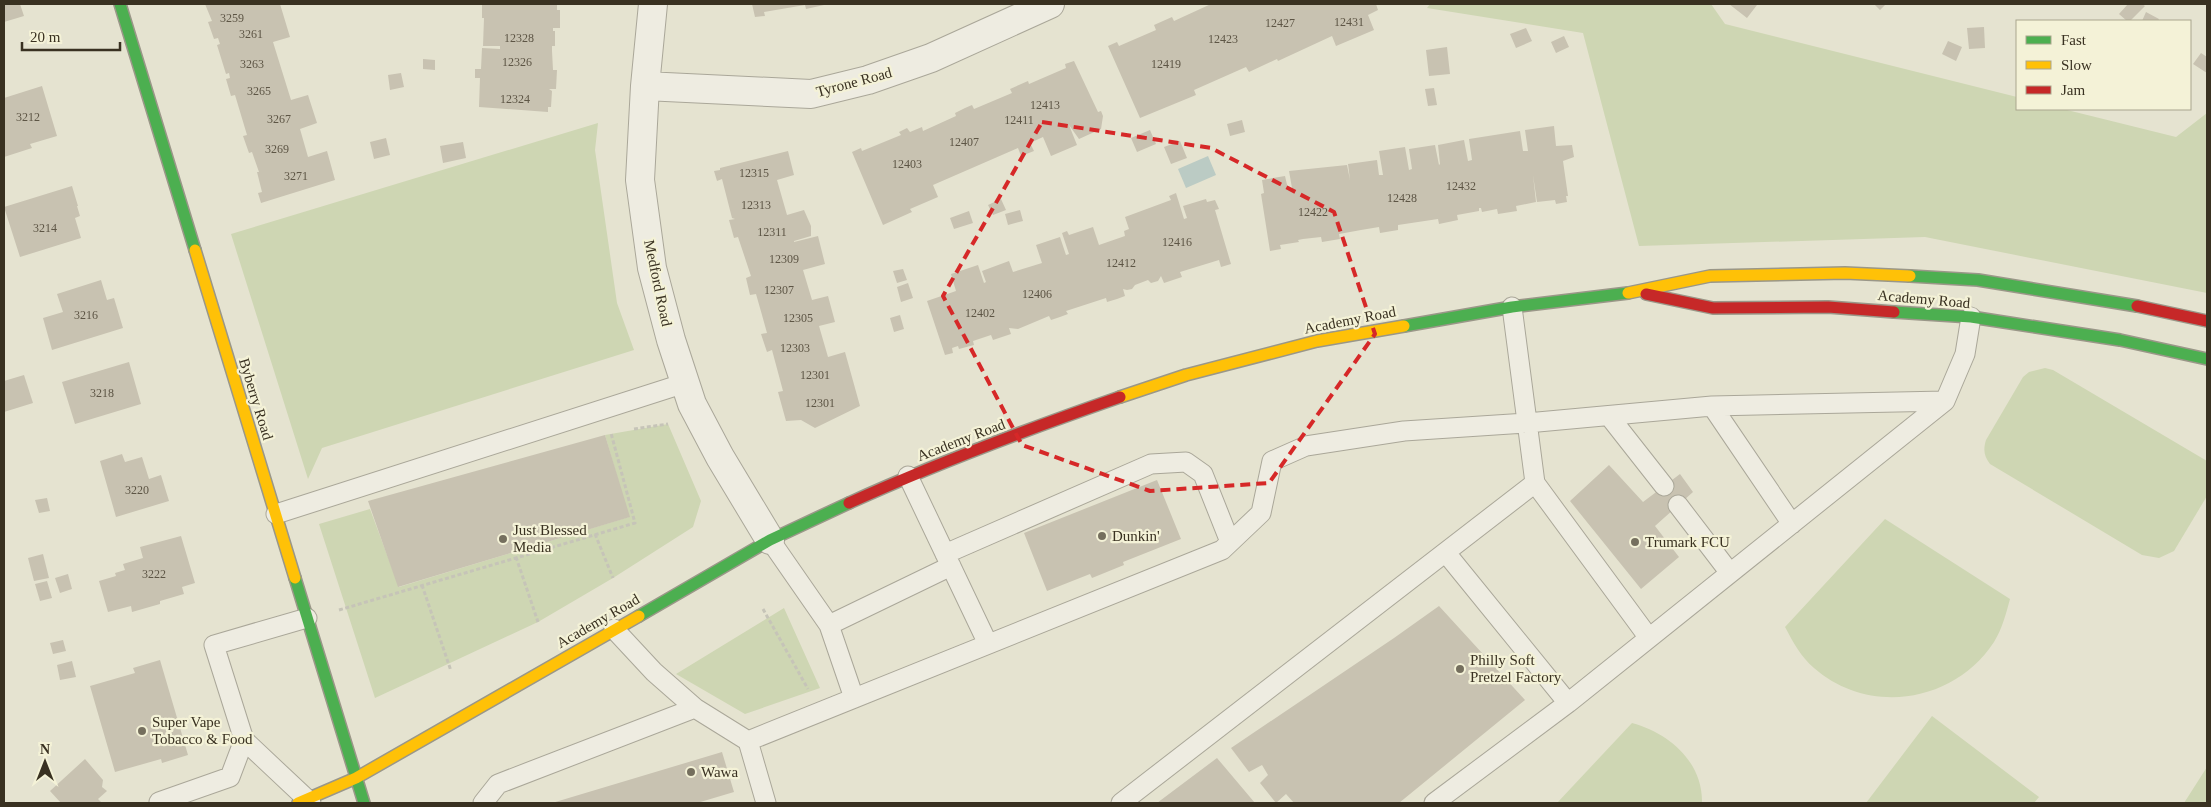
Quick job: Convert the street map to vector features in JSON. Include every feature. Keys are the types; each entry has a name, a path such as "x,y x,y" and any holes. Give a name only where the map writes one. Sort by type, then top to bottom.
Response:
{"main road":[{"name":"Byberry Road","path":"120,4 364,803"},
{"name":"Academy Road","path":"306,802 356,778 770,540 908,476 1062,417 1186,376 1317,341 1512,306 1637,292 1710,276 1845,273 1978,280 2126,303 2207,321"},
{"name":"Academy Road","path":"1637,292 1713,308 1828,307 1971,317 2120,340 2207,359"},
{"name":"Academy Road","path":"339,797 356,778"}],"street":[{"name":"Medford Road","path":"653,4 645,86 640,180 652,268 671,340 692,404 720,457 770,540"},
{"name":"Tyrone Road","path":"645,86 810,94 868,80 931,58 1050,4"}],"lane":[{"path":"1512,306 1535,484 1649,638"},
{"path":"1434,803 1568,703 1945,401 1965,354 1971,317"},
{"path":"276,514 686,383"},
{"path":"748,741 1222,550 1262,513 1272,461 1306,446 1404,431 1527,423 1712,406 1945,401"},
{"path":"1712,406 1792,524"},
{"path":"1609,416 1664,486"},
{"path":"829,624 948,560 1151,464 1186,462 1203,474 1230,542"},
{"path":"908,476 988,644"},
{"path":"1121,803 1535,484"},
{"path":"1678,505 1730,573"},
{"path":"770,540 829,624 854,698"},
{"path":"1446,553 1568,703"},
{"path":"306,802 244,740 214,645 308,618"},
{"path":"614,629 654,672 695,708 748,741 766,803"},
{"path":"483,803 498,784 695,708"},
{"path":"159,802 230,776 244,740"}],"path":[{"path":"630,430 668,424"},
{"path":"339,610 636,522 611,433 621,432"},
{"path":"595,534 613,578"},
{"path":"516,557 538,622"},
{"path":"422,585 451,671"},
{"path":"763,609 810,692"}],"highlighted area":[{"path":"1042,122 1211,148 1334,212 1375,334 1269,483 1150,491 1022,445 943,296"}],"green space":[{"path":"1430,4 1711,4 1725,24 2016,97 2016,110 2067,110 2176,137 2207,113 2207,293 1925,237 1639,246 1583,33 1427,8"},
{"path":"598,123 595,150 617,303 634,350 322,448 308,479 231,234"},
{"path":"2045,368 2053,370 2207,461 2207,496 2174,551 2159,558 2142,555 1990,464 1985,453 1986,440 2023,377 2029,372"},
{"path":"668,424 701,501 693,527 613,578 538,622 375,698 319,524 370,509 399,587 629,517 605,435"},
{"path":"1885,519 2010,599 1997,637 1977,663 1957,679 1934,690 1910,696 1885,697 1860,693 1836,683 1814,668 1805,659 1785,627"},
{"path":"784,608 820,688 745,714 676,674"},
{"path":"1932,716 2039,797 2034,803 1866,803"},
{"path":"1632,723 1659,734 1681,751 1697,775 1701,788 1702,803 1557,803"},
{"path":"2207,767 2207,803 2184,803"}],"shaded area":[{"path":"1208,156 1216,175 1186,188 1178,169"}],"building":[{"path":"4,4 20,4 24,16 4,22"},
{"path":"205,4 280,4 290,37 273,42 291,100 308,95 317,123 300,129 308,157 327,151 335,180 261,203 258,193 262,192 257,172 259,172 252,152 249,153 243,136 247,135 235,95 231,96 226,79 230,78 229,73 226,74 217,45 220,44 218,38 214,39 208,22 212,21"},
{"path":"482,4 557,4 557,10 560,10 560,28 553,28 553,31 555,31 555,46 552,46 553,70 557,70 556,89 549,89 552,91 551,107 548,107 548,112 479,107 480,78 475,78 475,69 481,69 482,48 500,49 500,46 483,46 484,18 482,18"},
{"path":"752,4 824,5 806,9 805,5 764,12 765,16 755,17"},
{"path":"1211,4 1376,4 1378,10 1368,15 1374,30 1336,46 1332,36 1249,72 1246,67 1194,90 1196,95 1140,118 1108,46 1117,42 1119,46 1156,30 1154,25 1172,17 1174,21"},
{"path":"1729,4 1756,4 1757,5 1747,18"},
{"path":"1874,4 1886,4 1880,10"},
{"path":"2128,4 2142,4 2145,6 2131,20 2126,20 2119,14"},
{"path":"2146,12 2159,19 2158,20 2142,20"},
{"path":"1984,27 1985,48 1969,49 1967,28"},
{"path":"1526,28 1532,41 1516,48 1510,34"},
{"path":"1564,36 1569,47 1556,53 1551,42"},
{"path":"1948,41 1962,47 1956,61 1942,54"},
{"path":"1447,47 1450,74 1429,76 1426,50"},
{"path":"2201,53 2207,57 2207,73 2193,64"},
{"path":"423,59 435,60 435,70 423,69"},
{"path":"1074,61 1098,112 1101,111 1103,116 1101,129 1079,139 1069,125 1077,145 1051,156 1043,137 1030,143 1034,151 1021,156 1018,148 933,185 938,197 910,209 912,212 883,225 852,152 861,148 862,151 901,135 899,132 907,128 910,132 922,127 923,131 956,116 955,113 965,108 972,105 974,109 1012,93 1010,89 1028,81 1029,84 1066,68 1065,64"},
{"path":"401,73 404,87 390,90 388,75"},
{"path":"42,86 57,136 30,144 32,148 4,157 4,98"},
{"path":"1434,88 1437,105 1428,106 1425,89"},
{"path":"1242,120 1245,132 1230,136 1227,124"},
{"path":"1554,126 1556,146 1572,145 1574,157 1563,161 1568,196 1566,196 1567,202 1556,204 1555,200 1537,202 1533,175 1536,202 1516,206 1517,211 1498,214 1497,209 1482,212 1481,208 1479,208 1479,211 1457,215 1458,220 1439,224 1438,219 1398,225 1398,230 1380,233 1379,227 1339,234 1340,239 1322,242 1321,237 1303,239 1298,240 1299,242 1280,245 1281,249 1270,251 1261,194 1264,193 1262,180 1285,176 1288,189 1292,188 1289,171 1347,165 1350,180 1348,164 1377,160 1379,175 1383,175 1379,151 1405,147 1409,170 1412,169 1409,149 1435,145 1439,165 1438,145 1464,140 1468,161 1472,160 1469,139 1520,131 1523,151 1528,151 1525,130"},
{"path":"1150,130 1156,144 1137,152 1131,138"},
{"path":"386,138 390,155 374,159 370,142"},
{"path":"1180,141 1187,158 1171,164 1164,147"},
{"path":"463,142 466,158 443,163 440,146"},
{"path":"788,151 794,175 777,180 787,215 804,210 811,226 811,236 794,242 818,236 825,264 803,270 812,300 828,296 835,322 819,326 828,357 845,352 860,406 815,428 801,420 786,421 778,392 783,391 772,350 767,352 761,334 767,333 762,315 756,294 750,295 746,278 751,276 738,237 734,238 729,220 735,219 732,218 722,179 717,181 714,171"},
{"path":"72,186 80,216 75,218 81,238 20,257 4,207"},
{"path":"1176,193 1184,219 1187,218 1183,206 1206,199 1207,202 1215,200 1219,209 1215,210 1231,264 1221,267 1219,260 1180,272 1182,277 1164,283 1161,276 1158,281 1151,283 1148,280 1135,285 1132,289 1123,289 1125,296 1117,299 1107,302 1106,298 1066,311 1068,314 1051,320 1049,316 1018,329 1009,328 1011,334 993,340 991,335 973,341 974,345 959,349 958,346 952,348 953,353 945,355 927,301 956,291 951,274 978,265 984,283 986,282 982,271 1009,261 1013,272 1042,263 1036,245 1060,237 1066,255 1069,254 1062,233 1067,231 1069,235 1093,227 1099,245 1125,236 1124,231 1129,229 1125,217 1171,200 1169,196"},
{"path":"1001,199 1006,210 993,215 988,205"},
{"path":"1020,210 1023,221 1008,225 1005,214"},
{"path":"969,211 973,223 954,229 950,218"},
{"path":"903,269 907,280 897,283 893,271"},
{"path":"101,280 107,300 114,298 123,328 52,350 43,318 63,312 57,294"},
{"path":"908,283 913,298 901,302 897,287"},
{"path":"900,315 904,329 894,332 890,318"},
{"path":"129,362 141,404 75,424 62,382"},
{"path":"24,375 33,403 4,412 4,381"},
{"path":"605,435 630,517 398,587 368,501"},
{"path":"122,454 125,462 142,457 149,479 161,475 169,501 116,517 100,461"},
{"name":"Trumark FCU","path":"1609,465 1643,502 1680,474 1693,492 1655,526 1679,557 1641,589 1570,501"},
{"name":"Dunkin'","path":"1157,480 1181,539 1123,562 1124,565 1092,578 1090,574 1047,591 1024,533"},
{"path":"47,498 50,511 39,513 35,500"},
{"path":"181,536 195,583 182,587 184,594 160,601 160,604 132,612 131,606 108,612 99,581 116,576 115,573 125,570 123,564 143,558 140,547"},
{"path":"43,554 49,578 34,581 28,558"},
{"path":"68,574 72,589 60,593 55,578"},
{"path":"47,581 52,598 40,601 35,584"},
{"path":"1439,606 1525,700 1399,803 1294,803 1286,794 1276,803 1260,783 1268,775 1262,765 1249,772 1231,748"},
{"path":"63,640 66,651 53,654 50,643"},
{"name":"Super Vape Tobacco & Food","path":"160,660 188,755 162,763 161,759 115,772 90,686 135,673 133,668"},
{"path":"72,661 76,677 60,680 57,665"},
{"name":"Wawa","path":"722,752 734,792 697,803 552,803"},
{"path":"1217,758 1255,803 1157,803"},
{"path":"85,759 103,780 102,787 107,791 98,799 102,803 61,803 50,791"}],"traffic: fast":[{"path":"120,4 195,250"},
{"path":"1910,276 1978,280 2137,306"},
{"path":"1404,326 1512,307 1628,293"},
{"path":"1894,312 1971,317 2120,340 2207,359"},
{"path":"639,616 770,540 849,503"},
{"path":"295,578 364,803"}],"traffic: slow":[{"path":"195,250 295,578"},
{"path":"1628,293 1710,276 1845,273 1910,276"},
{"path":"1120,397 1186,375 1317,341 1404,326"},
{"path":"298,803 356,778 639,616"}],"traffic: jam":[{"path":"1646,294 1713,308 1828,307 1894,312"},
{"path":"2137,306 2207,321"},
{"path":"849,503 983,447 1120,397"}],"place":[{"name":"Dunkin'","path":"1102,536"},
{"name":"Just Blessed Media","path":"503,539"},
{"name":"Trumark FCU","path":"1635,542"},
{"name":"Philly Soft Pretzel Factory","path":"1460,669"},
{"name":"Super Vape Tobacco & Food","path":"142,731"},
{"name":"Wawa","path":"691,772"}]}
